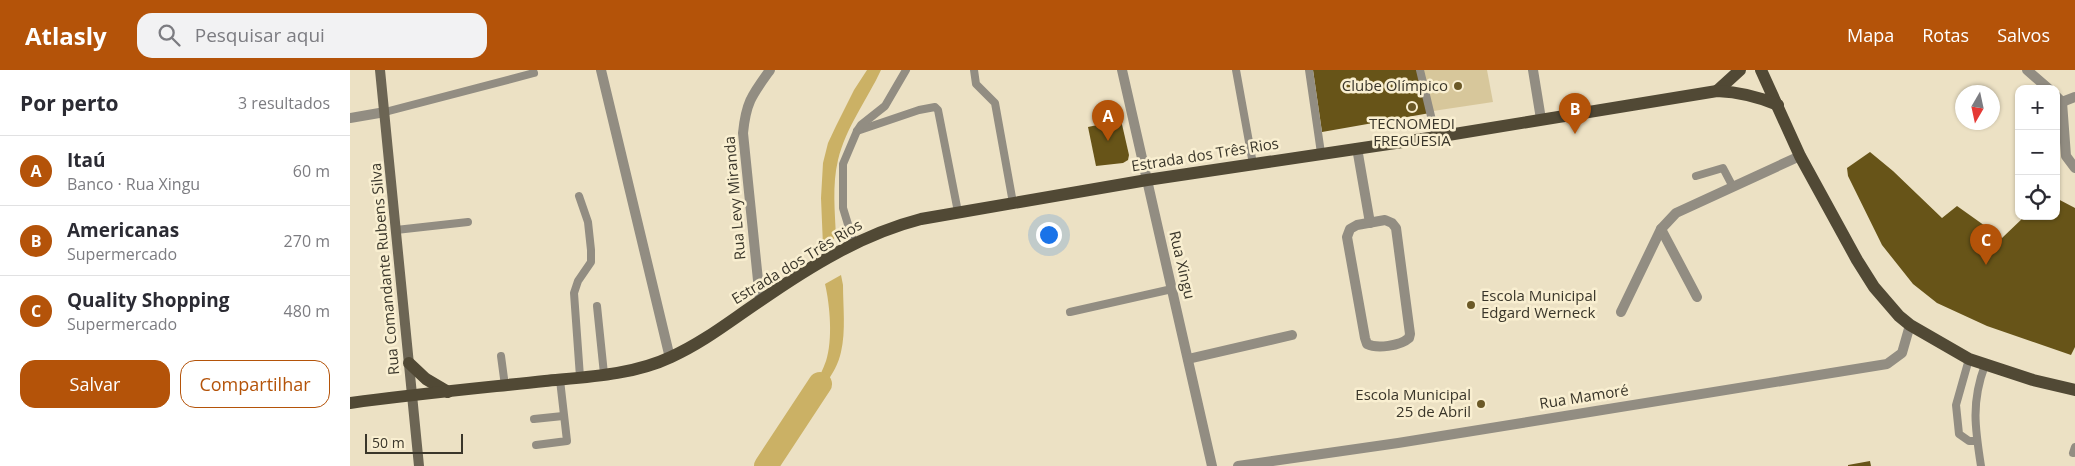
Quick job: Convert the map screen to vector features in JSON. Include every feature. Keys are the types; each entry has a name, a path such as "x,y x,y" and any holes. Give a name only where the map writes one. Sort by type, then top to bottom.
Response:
{"main road":[{"path":"1717,91 1740,70"},
{"path":"1761,70 1800,156 1856,260 1874,287 1899,316 1910,325 1969,359 2033,380 2075,390"},
{"name":"Estrada dos Três Rios","path":"350,403 560,380 646,367 670,358 708,338 760,300 854,244 895,225 958,212 1148,180 1436,137 1717,91 1741,92 1761,97 1778,105"},
{"path":"409,363 426,379 448,392"}],"street":[{"name":"Rua Comandante Rubens Silva","path":"380,70 419,466"},
{"path":"601,70 670,358"},
{"name":"Rua Levy Miranda","path":"760,300 744,133 746,108 751,97 770,70"},
{"name":"Rua Xingu","path":"1122,70 1212,466"},
{"path":"1533,70 1541,119"},
{"path":"2027,70 2044,85"},
{"path":"2060,99 2075,97"},
{"path":"2060,107 2066,156 2075,168"},
{"path":"350,118 385,112"},
{"path":"1357,148 1370,223"},
{"path":"1621,312 1661,229 1676,213 1800,156"},
{"path":"1386,220 1396,228 1410,334 1409,338 1403,343 1373,347 1367,344 1365,338 1347,237 1350,229 1370,223 1386,220"},
{"path":"1661,229 1697,297"},
{"name":"Rua Mamoré","path":"1238,466 1398,443 1886,364 1902,354 1910,325"},
{"path":"1188,359 1292,335"}],"lane":[{"path":"854,244 842,208 843,164 860,126 885,106 906,70"},
{"path":"974,70 976,84 996,103 1014,203"},
{"path":"1236,70 1253,164"},
{"path":"1309,70 1321,153"},
{"path":"1420,70 1436,137"},
{"path":"385,112 534,74"},
{"path":"857,131 918,110 935,108 938,110 958,212"},
{"path":"1696,176 1723,168 1733,187"},
{"path":"579,196 588,222 591,250 591,262 578,281 574,293 580,377"},
{"path":"396,230 468,222"},
{"path":"1070,312 1172,289"},
{"path":"598,306 604,374"},
{"path":"501,356 505,386"},
{"path":"1969,359 1956,404 1957,415 1959,434 1969,441 1977,441"},
{"path":"1981,466 1977,441 1975,401 1985,365"},
{"path":"536,445 567,441 560,380"},
{"path":"534,419 564,416"}],"shaded area":[{"path":"867,70 881,70 851,125 838,160 834,198 836,237 823,246 821,198 823,163 828,143 854,90"},
{"name":"Clube Olímpico","path":"1422,70 1487,70 1493,102 1433,111"},
{"path":"841,275 844,318 839,360 831,376 803,411 824,367 830,343 830,322 825,284"}],"building":[{"path":"1313,70 1418,70 1430,113 1322,132"},
{"path":"1121,120 1129,155 1128,160 1123,163 1096,166 1088,127"},
{"path":"1870,152 1893,171 1942,218 1957,206 2002,238 2021,220 2060,220 2060,200 2075,208 2075,347 2071,355 1987,326 1937,303 1913,284 1882,245 1848,176 1847,168"},
{"path":"1870,461 1871,466 1848,466 1848,465"}],"waterway":[{"path":"766,466 820,384"}],"place":[{"name":"Clube Olímpico","path":"1458,86"},
{"name":"TECNOMEDI FREGUESIA","path":"1412,107"},
{"name":"Americanas","path":"1575,134"},
{"name":"Itaú","path":"1108,141"},
{"name":"Quality Shopping","path":"1986,265"},
{"name":"Escola Municipal Edgard Werneck","path":"1471,305"},
{"name":"Escola Municipal 25 de Abril","path":"1481,404"}]}
